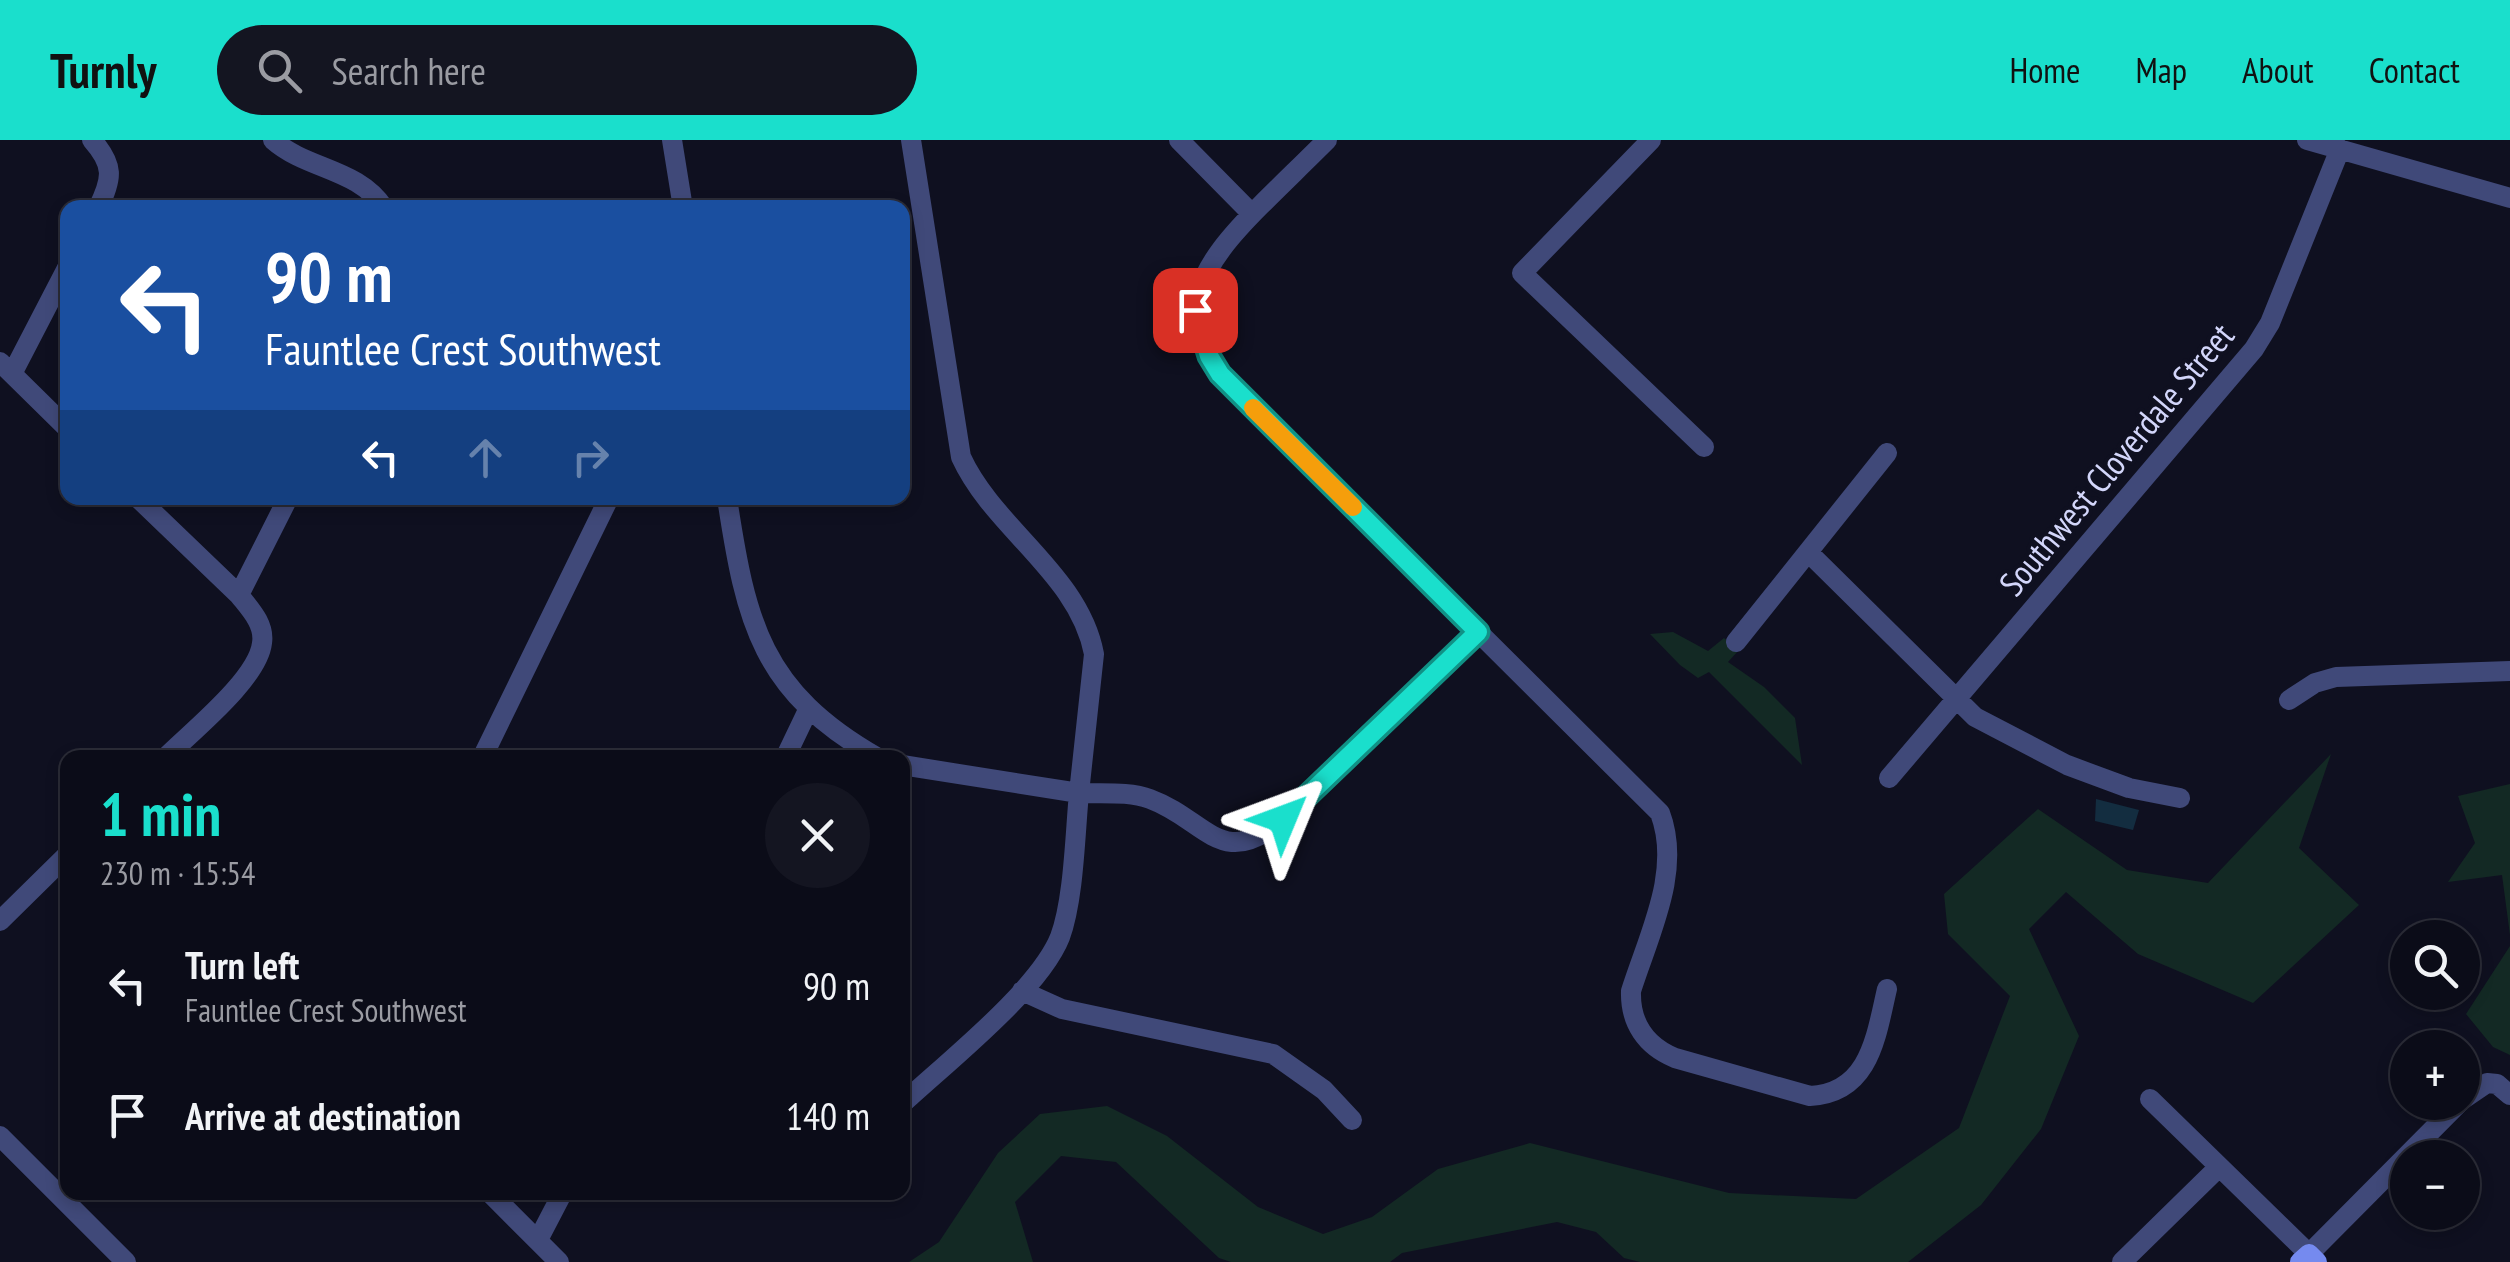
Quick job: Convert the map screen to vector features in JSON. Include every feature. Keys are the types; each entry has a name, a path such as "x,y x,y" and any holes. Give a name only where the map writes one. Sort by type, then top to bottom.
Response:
{"street":[{"path":"92,140 108,161 110,174 101,200"},
{"path":"273,140 300,158 361,182 377,200"},
{"path":"672,140 681,200"},
{"path":"910,1096 1022,991 1053,952 1065,920 1094,654 1076,605 980,489 961,458 911,140"},
{"path":"1178,140 1252,214"},
{"path":"1327,140 1214,256 1198,290 1195,310 1201,334 1220,374 1660,812 1668,833 1668,870 1632,991 1631,1007 1637,1026 1660,1052 1810,1096 1826,1096 1842,1089 1862,1069 1875,1039 1887,989"},
{"path":"1652,140 1522,273 1704,447"},
{"path":"2307,140 2510,198"},
{"name":"Southwest Cloverdale Street","path":"1890,778 2254,348 2270,322 2340,150"},
{"path":"60,279 6,368 60,421"},
{"path":"1736,642 1886,453"},
{"path":"145,505 239,595 262,629 258,656 236,687 173,750"},
{"path":"239,595 284,505"},
{"path":"486,750 606,505"},
{"path":"728,505 738,574 765,651 808,710 866,750"},
{"path":"1808,552 1976,716 2067,765 2129,788 2180,798"},
{"path":"910,767 1079,792 1137,795 1155,800 1224,840 1239,844 1253,841 1283,819 1478,632"},
{"path":"2289,700 2316,682 2336,677 2510,671"},
{"path":"789,750 808,710"},
{"path":"0,922 60,862"},
{"path":"1022,991 1062,1009 1273,1054 1312,1080 1352,1120"},
{"path":"2480,1088 2488,1082 2510,1095"},
{"path":"2150,1099 2308,1259 2443,1120"},
{"path":"0,1136 60,1196"},
{"path":"2122,1262 2219,1167"},
{"path":"64,1200 126,1262"},
{"path":"498,1200 559,1262"},
{"path":"538,1240 559,1200"}],"green space":[{"path":"1673,632 1708,651 1724,638 1739,650 1728,662 1764,687 1795,718 1802,765 1709,672 1698,678 1650,634"},
{"path":"2331,754 2299,848 2359,905 2253,1003 2138,954 2066,892 2029,929 2079,1036 2041,1129 1981,1205 1908,1262 1640,1262 1624,1258 1596,1232 1557,1222 1402,1253 1390,1262 1231,1262 1219,1258 1116,1162 1061,1156 1015,1202 1033,1262 909,1262 939,1242 998,1153 1040,1114 1107,1106 1167,1136 1258,1207 1323,1234 1372,1217 1438,1169 1530,1143 1729,1193 1856,1199 1959,1128 2010,996 1948,934 1944,894 2038,809 2127,870 2208,883"},
{"path":"2510,784 2510,935 2502,875 2448,882 2475,843 2458,796"},
{"path":"2510,946 2510,1055 2493,1047 2466,1014 2469,1010 2480,1010 2480,992"}],"water":[{"path":"2096,799 2139,810 2133,830 2095,821"}],"slow traffic":[{"path":"1253,408 1353,507"}],"route":[{"path":"1195,310 1209,356 1220,374 1478,632 1283,819"}]}
